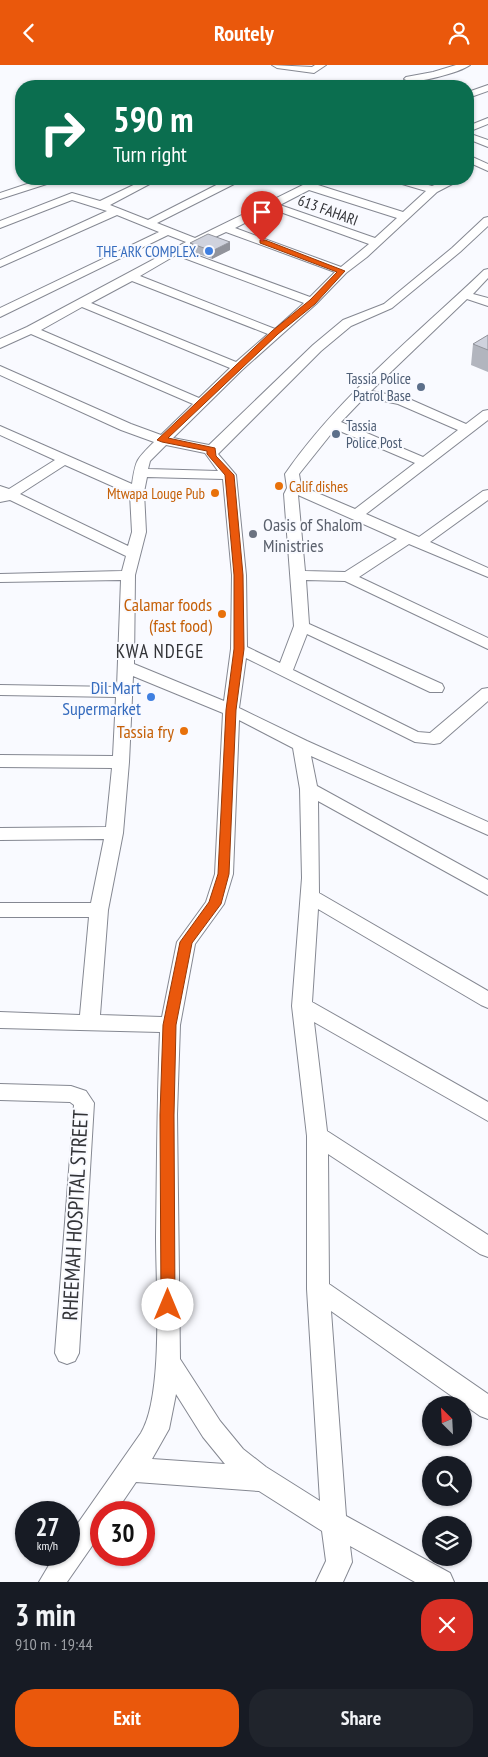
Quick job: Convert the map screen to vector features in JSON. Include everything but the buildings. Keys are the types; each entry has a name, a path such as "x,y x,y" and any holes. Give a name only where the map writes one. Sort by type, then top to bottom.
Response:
{"street":[{"path":"277,65 314,70 321,65"},
{"path":"408,75 435,75 465,65"},
{"path":"474,93 488,88"},
{"path":"474,127 488,121"},
{"path":"474,139 488,145"},
{"path":"474,161 488,168"},
{"path":"474,173 488,168"},
{"path":"0,196 34,185"},
{"path":"45,185 195,242"},
{"path":"101,205 142,185"},
{"path":"149,223 224,185"},
{"path":"416,185 433,190"},
{"path":"89,1024 99,910 114,833 121,762 126,692 128,575 139,532 137,492 139,473 143,460 238,367 312,302 342,271 433,190 444,185"},
{"path":"0,344 31,330 131,277 175,251 226,228 309,186 403,216"},
{"path":"0,225 72,196"},
{"name":"613 FAHARI","path":"271,205 375,242"},
{"path":"0,265 117,211"},
{"path":"52,1582 157,1429 168,1362 167,1115 170,1025 186,942 215,904 224,874 231,710 239,649 239,575 229,475 213,457 211,454 212,450 317,348 347,323 388,306 456,250 488,220"},
{"path":"226,228 342,271"},
{"path":"0,313 169,231"},
{"path":"175,251 312,302"},
{"path":"284,672 302,626 291,494 294,488 292,474 334,424 428,327 488,272"},
{"path":"131,277 275,333"},
{"path":"465,295 488,302"},
{"path":"82,303 238,367"},
{"path":"31,330 201,403"},
{"path":"0,370 117,423 162,440 212,450"},
{"path":"364,393 402,401 468,429"},
{"path":"356,515 488,414"},
{"path":"334,424 424,462"},
{"path":"0,430 137,492"},
{"path":"3,495 65,459"},
{"path":"139,473 229,475"},
{"path":"294,488 488,573"},
{"path":"348,577 414,541 488,494"},
{"path":"3,495 133,554"},
{"path":"0,565 23,578"},
{"path":"0,578 128,575"},
{"path":"299,575 348,577 488,644"},
{"path":"302,626 436,688"},
{"path":"239,649 415,737 434,739 488,693"},
{"path":"126,667 231,710 301,745 488,829"},
{"path":"0,690 126,692"},
{"path":"301,745 309,789 311,878 302,1006 317,1136 318,1289 334,1525 339,1562 329,1582"},
{"path":"0,761 121,762"},
{"path":"309,789 488,888"},
{"path":"0,833 114,833"},
{"path":"310,896 488,1000"},
{"path":"0,910 99,910"},
{"path":"302,1006 488,1112"},
{"path":"0,1020 170,1025"},
{"name":"RHEEMAH HOSPITAL STREET","path":"0,1092 71,1094 80,1097 84,1103 67,1353"},
{"path":"317,1136 488,1247"},
{"path":"318,1289 488,1408"},
{"path":"168,1362 189,1391 206,1422 228,1451 246,1468 334,1525 441,1582"},
{"path":"130,1470 263,1479"}],"place":[{"name":"THE ARK COMPLEX.","path":"209,251"},
{"name":"Tassia Police Patrol Base","path":"421,387"},
{"name":"Tassia Police Post","path":"336,434"},
{"name":"Calif dishes","path":"279,486"},
{"name":"Mtwapa Louge Pub","path":"215,493"},
{"name":"Oasis of Shalom Ministries","path":"253,534"},
{"name":"Calamar foods (fast food)","path":"222,614"},
{"name":"Dil Mart Supermarket","path":"151,697"},
{"name":"Tassia fry","path":"184,731"}],"district":[{"name":"KWA NDEGE","path":"160,651"}],"route":[{"path":"168,1305 167,1115 170,1025 186,942 215,904 224,874 224,828 231,710 239,649 239,575 229,475 213,457 211,454 212,450 162,440 238,367 312,302 342,271 262,242"}]}
